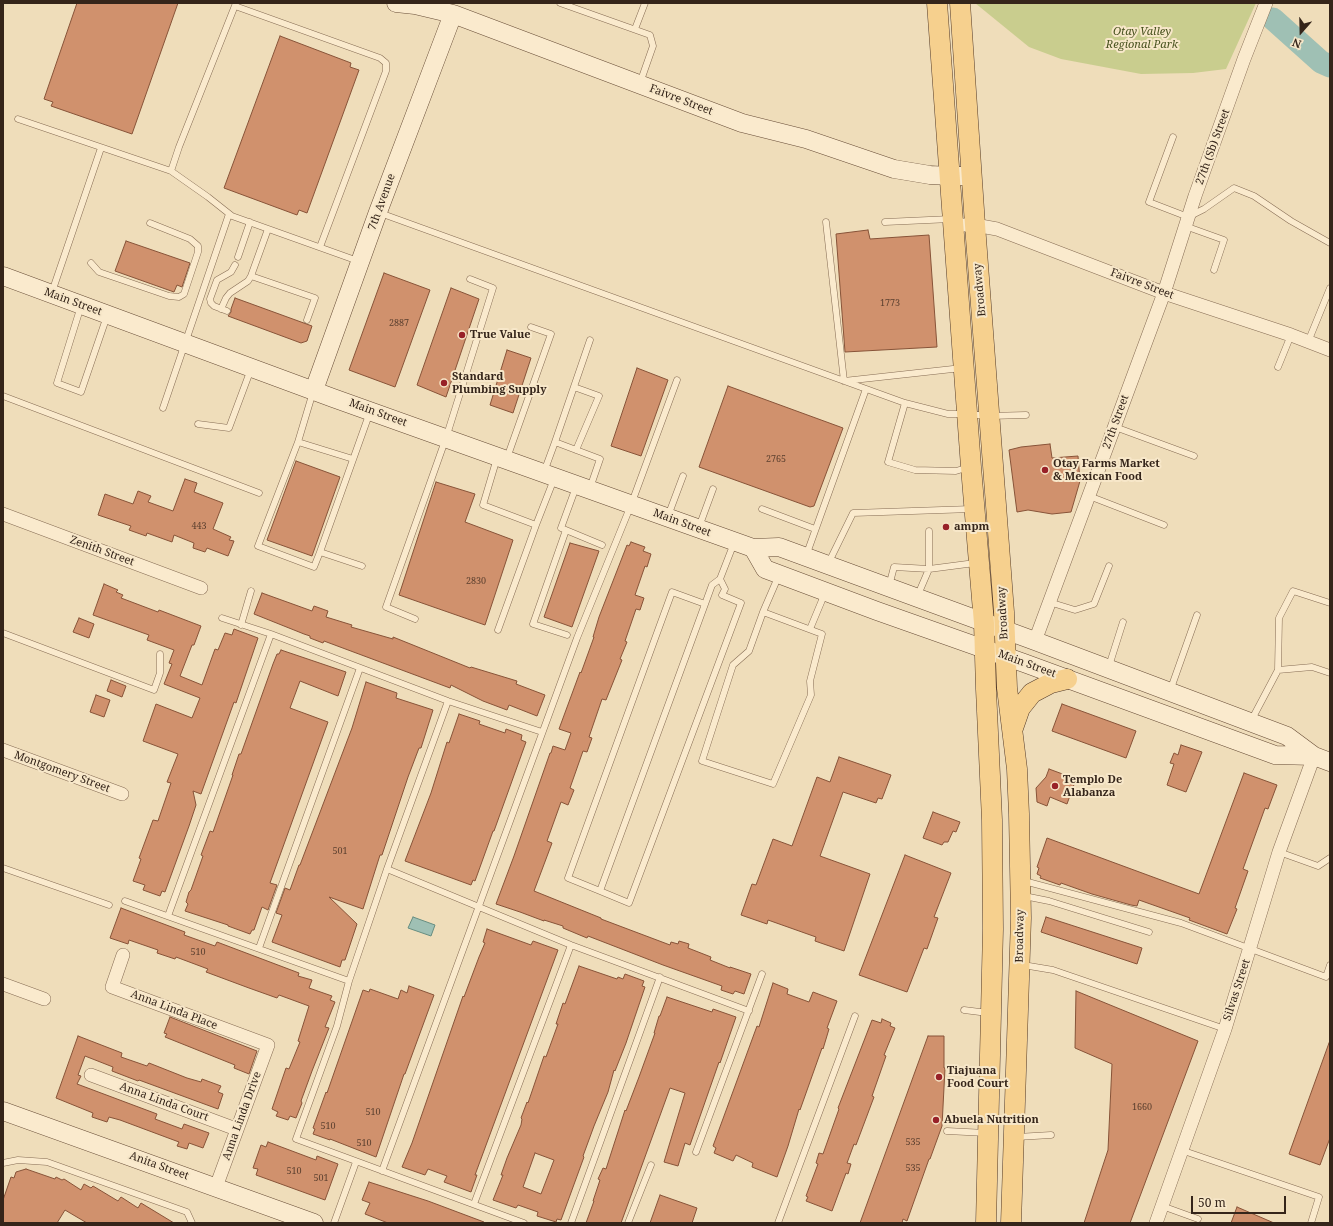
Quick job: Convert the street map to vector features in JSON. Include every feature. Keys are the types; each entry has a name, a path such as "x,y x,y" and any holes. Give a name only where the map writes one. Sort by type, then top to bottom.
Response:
{"main road":[{"name":"Faivre Street","path":"396,3 454,11 742,123 806,139 894,169 923,174 971,176"},
{"name":"Broadway","path":"938,3 963,368 984,623 992,820 993,929 986,1223"},
{"name":"Broadway","path":"960,3 971,176 1005,630 1005,656 1017,768 1021,888 1020,965 1011,1223"},
{"name":"7th Avenue","path":"314,390 378,212 454,11"},
{"name":"Main Street","path":"3,276 370,411 734,542 753,548 779,547 1250,721 1287,736 1322,759"},
{"name":"Main Street","path":"753,548 765,569 877,611 1005,656 1275,755 1322,759"},
{"path":"1012,730 1020,708 1032,693 1050,683 1067,679"},
{"name":"Anita Street","path":"3,1110 314,1223"},
{"path":"988,1133 1014,1137"}],"street":[{"name":"27th (Sb) Street","path":"1164,294 1186,222 1244,59 1266,3"},
{"name":"Faivre Street","path":"953,222 997,229 1164,294 1291,335 1330,350"},
{"name":"27th Street","path":"1035,641 1164,294"},
{"name":"Zenith Street","path":"3,514 201,588"},
{"name":"Montgomery Street","path":"3,750 122,794"},
{"name":"Silvas Street","path":"1156,1223 1225,1029 1279,852 1322,759"},
{"name":"Anna Linda Place","path":"123,955 112,987 268,1045"},
{"path":"3,984 44,999"},
{"name":"Anna Linda Drive","path":"216,1187 268,1045"},
{"name":"Anna Linda Court","path":"91,1075 236,1129"}],"lane":[{"path":"560,3 650,35 653,46 640,84"},
{"path":"635,29 645,3"},
{"path":"171,171 235,4 380,58 386,63 386,71 320,247"},
{"path":"18,120 171,171 208,196 229,214 360,261"},
{"path":"1173,137 1149,202 1224,240 1214,270"},
{"path":"51,294 101,148"},
{"path":"1186,222 1234,188 1254,196 1291,221 1330,243"},
{"path":"378,212 906,403 948,414 989,416 1026,415"},
{"path":"163,408 229,214"},
{"path":"238,257 250,222"},
{"path":"826,222 844,381"},
{"path":"885,222 953,222"},
{"path":"92,263 99,272 169,296 179,297 184,294 198,252 198,246 190,239 150,223"},
{"path":"235,265 231,272 217,280 210,299 214,306 224,310 226,298 230,293 248,282 252,276 268,229"},
{"path":"252,276 315,298 307,320"},
{"path":"415,619 386,607 446,438 493,288 470,279"},
{"path":"1308,342 1330,288"},
{"path":"82,305 57,383 81,392 107,314"},
{"path":"531,327 551,334 483,505 536,525"},
{"path":"1278,367 1291,335"},
{"path":"498,630 536,525 549,475 555,442 590,340"},
{"path":"198,424 229,428 252,368"},
{"path":"844,381 963,368"},
{"path":"382,1171 576,638 632,505 677,380"},
{"path":"574,387 599,396 576,450"},
{"path":"805,557 866,389"},
{"path":"314,390 298,442 258,546 314,567 370,411"},
{"path":"3,396 259,493"},
{"path":"906,403 888,462 915,470 956,471 971,467"},
{"path":"1114,427 1194,456"},
{"path":"298,442 353,459"},
{"path":"555,442 600,459 583,487 562,528 602,544"},
{"path":"668,518 683,476"},
{"path":"698,529 713,488"},
{"path":"1089,496 1164,525"},
{"path":"762,509 815,529"},
{"path":"827,565 854,513 974,509"},
{"path":"566,530 533,624 567,635"},
{"path":"917,598 929,569 929,531"},
{"path":"600,891 712,585 720,579 734,542"},
{"path":"320,552 362,566"},
{"path":"888,588 894,567 929,569 979,562"},
{"path":"1050,602 1075,610 1094,604 1109,566"},
{"path":"763,612 822,634 810,681 811,695 773,784 702,761 733,665 749,652 763,612 779,574"},
{"path":"705,604 672,592 568,878 629,903 741,603 722,596 725,589 720,579"},
{"path":"241,624 251,591"},
{"path":"810,629 826,591"},
{"path":"1250,721 1278,670 1279,618 1293,591 1330,603"},
{"path":"1170,691 1197,615"},
{"path":"222,618 272,634 448,701 542,732"},
{"path":"1108,668 1123,622"},
{"path":"3,633 154,690 160,672 160,654"},
{"path":"168,916 272,634"},
{"path":"1278,670 1312,667 1330,673"},
{"path":"259,948 360,668"},
{"path":"448,701 387,869 349,981 337,1026 296,1139 524,1223"},
{"path":"1279,852 1318,866 1330,858"},
{"path":"3,868 109,905"},
{"path":"387,869 571,945 749,1011"},
{"path":"1021,888 1049,901 1149,932"},
{"path":"1021,888 1181,923 1326,977 1330,965"},
{"path":"125,901 349,981"},
{"path":"474,1204 571,945"},
{"path":"1020,965 1053,970 1225,1029"},
{"path":"696,1152 762,974"},
{"path":"571,1223 660,977"},
{"path":"964,1010 991,1014"},
{"path":"778,1223 855,1016"},
{"path":"947,1131 988,1133"},
{"path":"1014,1137 1051,1135"},
{"path":"1181,1150 1320,1197 1311,1223"},
{"path":"3,1163 18,1160 47,1162 186,1212 192,1223"},
{"path":"334,1223 356,1162"},
{"path":"628,1223 650,1165"},
{"path":"1162,1206 1198,1219"}],"green space":[{"name":"Otay Valley Regional Park","path":"975,3 1256,3 1226,69 1193,73 1141,74 1061,59 1029,47"}],"water":[{"path":"413,917 435,925 431,936 408,928"}],"building":[{"path":"77,3 178,3 132,134 51,106 53,102 44,99"},
{"path":"280,36 351,63 350,67 359,70 307,213 299,210 297,215 224,188"},
{"path":"868,230 870,239 929,235 937,347 845,352 836,234"},
{"path":"126,241 190,263 182,287 177,285 174,292 115,271"},
{"path":"384,273 430,290 395,387 349,370"},
{"path":"451,288 479,299 446,397 417,385"},
{"path":"235,298 312,326 307,341 301,343 228,316 231,312"},
{"path":"507,350 531,358 513,413 490,405"},
{"path":"637,368 668,380 641,456 611,446"},
{"path":"728,386 843,428 814,506 810,507 699,467"},
{"name":"Otay Farms Market & Mexican Food","path":"1050,444 1052,458 1078,456 1080,481 1071,512 1052,514 1028,510 1017,512 1009,450 1021,447"},
{"path":"296,461 340,477 312,556 267,540"},
{"path":"185,479 197,483 194,492 223,503 213,529 231,537 229,540 234,541 228,556 207,548 205,552 193,548 194,543 174,535 172,542 147,533 146,536 129,530 131,526 98,515 105,494 133,504 138,491 151,496 148,502 173,511"},
{"path":"436,482 475,494 465,522 513,540 485,625 399,595"},
{"path":"631,542 645,547 643,551 651,554 647,567 645,566 635,595 644,598 640,610 636,609 625,641 627,642 620,659 622,660 606,700 602,699 589,737 592,738 587,752 583,751 570,788 574,790 568,805 561,802 547,841 552,843 534,891 601,919 670,945 671,942 678,944 679,941 689,944 688,948 711,957 710,960 751,974 744,994 735,991 733,994 721,990 722,986 588,936 587,938 563,928 563,926 496,904 553,746 565,750 571,733 559,729 594,637 599,617 627,545 629,546"},
{"path":"570,543 599,551 572,627 544,617"},
{"path":"104,584 118,590 116,592 123,595 121,598 158,612 159,610 201,626 180,676 202,685 215,649 218,650 225,633 232,635 234,629 258,638 236,703 234,702 201,794 193,791 196,805 165,892 162,891 160,896 143,890 145,885 133,881 141,859 139,858 153,820 158,821 171,783 167,782 178,754 143,741 156,704 192,718 200,698 164,684 172,664 169,663 174,650 147,640 149,635 93,615"},
{"path":"262,593 312,611 314,606 328,611 326,617 352,625 351,627 393,639 393,637 470,668 471,667 517,681 516,684 545,695 537,716 509,705 507,710 483,701 451,685 450,688 324,641 323,643 310,638 310,636 254,614"},
{"path":"79,618 94,624 89,638 73,632"},
{"path":"281,650 346,672 338,696 300,681 290,708 328,722 270,883 277,885 268,910 262,907 254,930 252,930 250,934 185,911 188,904 186,902 189,892 203,856 201,855 210,831 213,832 239,754 241,754 277,654 279,654"},
{"path":"111,680 126,686 122,697 107,691"},
{"path":"366,682 397,693 396,698 433,710 421,748 419,748 408,777 382,855 380,855 363,909 329,897 357,924 345,960 342,960 340,967 272,942 282,915 276,913 285,888 290,890 300,865 352,728"},
{"path":"96,695 110,700 104,717 90,712"},
{"path":"1062,704 1136,731 1126,758 1052,731"},
{"path":"459,714 480,721 479,724 505,733 506,729 522,735 521,740 526,742 475,881 473,880 471,885 405,861 431,793 447,742 449,743"},
{"path":"1181,745 1202,752 1186,792 1167,785 1174,764 1170,763 1174,753 1178,755"},
{"path":"839,757 891,775 882,799 878,798 876,803 843,792 820,856 870,874 844,951 815,941 816,937 768,920 767,924 741,915 752,884 756,885 773,839 792,846 817,777 830,782"},
{"path":"1049,769 1076,779 1067,804 1050,797 1047,806 1037,802 1036,788 1046,777"},
{"path":"1244,773 1277,785 1268,809 1265,808 1243,869 1248,871 1235,908 1237,909 1227,934 1189,920 1190,918 1139,900 1137,906 1131,905 1061,883 1060,885 1040,878 1041,876 1037,874 1039,868 1037,867 1047,838 1199,894"},
{"path":"933,812 960,822 956,832 953,831 948,842 944,842 942,845 923,838"},
{"path":"905,855 951,873 934,917 938,918 927,949 924,948 907,992 859,975"},
{"path":"121,908 185,932 184,935 215,946 217,942 299,973 298,976 312,980 309,988 332,996 330,1000 335,1002 325,1027 329,1028 296,1118 290,1116 288,1120 276,1116 278,1112 272,1109 286,1068 289,1069 300,1042 298,1041 309,1006 279,995 277,998 249,988 206,972 208,969 176,957 175,959 157,953 158,950 129,940 128,944 110,938"},
{"path":"1046,917 1142,948 1137,964 1041,932"},
{"path":"487,929 531,945 533,941 558,950 475,1175 477,1175 471,1192 444,1182 447,1176 428,1169 425,1175 402,1167 412,1143 463,996 464,997 485,943 483,942"},
{"path":"579,966 617,979 618,977 623,979 625,974 644,981 642,986 645,987 626,1043 615,1071 614,1070 608,1092 594,1126 561,1220 557,1219 556,1222 537,1216 538,1212 518,1205 516,1208 493,1200 503,1175 501,1175 507,1158 521,1125 521,1118 527,1102 528,1103 544,1056 546,1057 558,1024 556,1024 563,1003 565,1004","holes":["535,1153 554,1160 541,1194 523,1187"]},
{"path":"773,983 788,989 787,994 809,1002 813,992 837,1001 827,1028 829,1029 823,1049 822,1048 800,1110 799,1109 777,1177 752,1167 753,1163 736,1155 733,1161 714,1153 716,1148 713,1146 757,1026 759,1027"},
{"path":"409,986 434,995 404,1074 376,1157 313,1134 315,1129 313,1128 326,1092 327,1093 363,990 369,992 370,989 398,999 401,990 407,993"},
{"path":"1076,991 1198,1041 1130,1223 1084,1223 1108,1150 1112,1064 1075,1048"},
{"path":"667,997 712,1012 713,1009 736,1017 720,1063 719,1062 690,1145 685,1143 678,1166 664,1162 685,1093 670,1088 621,1223 586,1223 600,1180 598,1179 603,1168 606,1169 625,1110 626,1111 639,1077 655,1033 659,1016"},
{"path":"170,1017 257,1051 249,1074 234,1068 235,1065 165,1037 167,1034 164,1033"},
{"path":"882,1019 891,1023 890,1026 895,1028 884,1055 886,1056 872,1096 874,1097 856,1145 854,1144 847,1163 851,1164 848,1174 846,1173 832,1211 806,1201 808,1197 806,1196 818,1164 816,1163 819,1153 823,1154 839,1109 838,1108 872,1020 881,1023"},
{"path":"78,1036 122,1053 121,1057 147,1066 149,1063 187,1078 201,1082 202,1079 221,1086 218,1092 223,1094 218,1109 112,1071 113,1067 85,1056 78,1075 81,1076 77,1084 157,1114 155,1119 182,1129 184,1124 209,1133 203,1148 189,1143 187,1149 177,1146 179,1142 120,1120 109,1117 107,1122 92,1117 93,1113 56,1098"},
{"path":"928,1036 944,1036 945,1068 942,1126 930,1159 907,1221 903,1219 902,1223 860,1223"},
{"path":"1329,1043 1330,1138 1320,1165 1289,1154"},
{"path":"268,1142 316,1160 317,1156 338,1164 325,1200 256,1175 258,1169 253,1168 261,1145 266,1147"},
{"path":"26,1169 55,1179 56,1177 62,1180 64,1179 81,1190 84,1184 91,1188 93,1186 118,1201 121,1197 138,1208 141,1203 174,1223 87,1223 65,1210 57,1223 3,1223 3,1200 11,1177 14,1178 16,1172"},
{"path":"369,1182 428,1201 484,1223 388,1223 365,1214 370,1203 362,1200"},
{"path":"660,1195 697,1208 692,1223 650,1223"},
{"path":"1237,1207 1274,1223 1231,1223"}],"waterway":[{"path":"1273,19 1321,62 1330,66"}],"place":[{"name":"True Value","path":"462,335"},
{"name":"Standard Plumbing Supply","path":"444,383"},
{"name":"Otay Farms Market & Mexican Food","path":"1045,470"},
{"name":"ampm","path":"946,527"},
{"name":"Templo De Alabanza","path":"1055,786"},
{"name":"Tiajuana Food Court","path":"939,1077"},
{"name":"Abuela Nutrition","path":"936,1120"}]}
